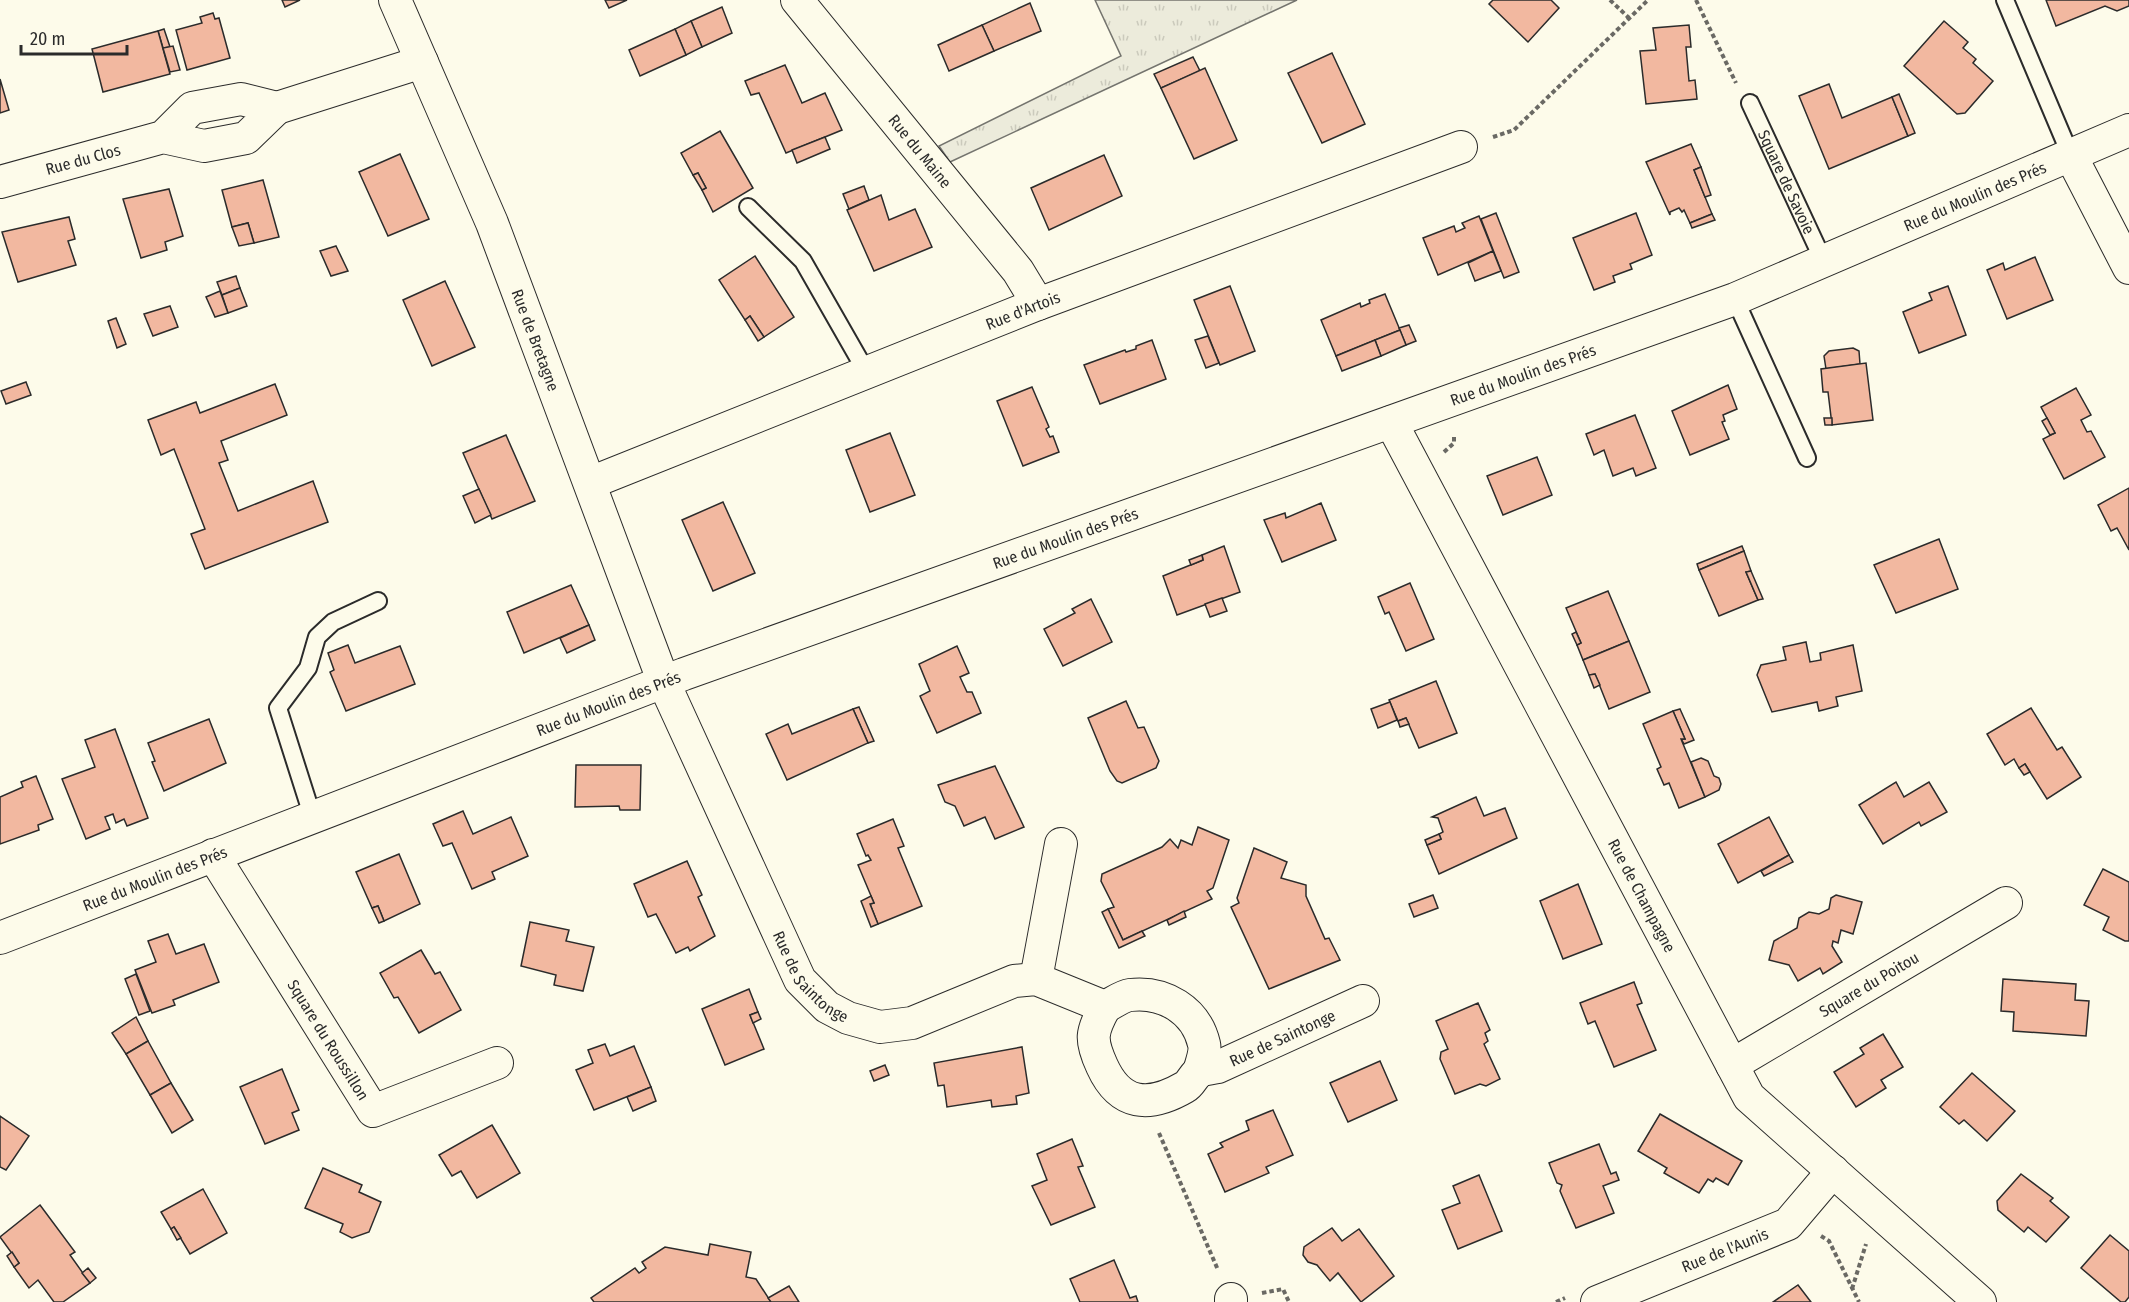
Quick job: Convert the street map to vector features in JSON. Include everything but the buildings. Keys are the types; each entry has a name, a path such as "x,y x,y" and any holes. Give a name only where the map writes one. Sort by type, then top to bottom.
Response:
{"street":[{"name":"Rue de Bretagne","path":"395,0 492,223 664,683"},
{"name":"Rue du Maine","path":"797,0 1018,271 1038,304"},
{"name":"Rue du Clos","path":"0,182 163,137 204,146 246,138 277,108 422,62"},
{"name":"Rue du Moulin des Prés","path":"0,938 312,815 664,683 1735,299 2129,130"},
{"name":"Rue d'Artois","path":"590,483 1038,304 1461,147"},
{"path":"2070,154 2129,268"},
{"name":"Rue de Champagne","path":"1391,422 1749,1097 1980,1302"},
{"name":"Rue de Saintonge","path":"664,683 800,980 827,1007 869,1024 880,1027 891,1026 912,1023 1014,981 1036,979"},
{"path":"1061,844 1036,979 1105,1007 1094,1026 1092,1045 1116,1090 1129,1098 1145,1101"},
{"name":"Square du Roussillon","path":"213,855 373,1111 497,1063"},
{"name":"Square du Poitou","path":"1732,1065 2006,903"},
{"name":"Rue de Saintonge","path":"1105,1007 1128,995 1160,996 1179,1006 1194,1023 1205,1046 1199,1072 1187,1086 1170,1095 1145,1101"},
{"name":"Rue de Saintonge","path":"1199,1072 1218,1067 1363,1001"},
{"name":"Rue de l'Aunis","path":"1582,1300 1788,1224 1833,1171"}],"lane":[{"path":"2005,0 2070,154"},
{"name":"Square de Savoie","path":"1750,103 1824,262"},
{"path":"748,207 803,261 867,373"},
{"path":"1735,299 1807,458"},
{"path":"312,815 278,708 308,668 317,637 333,622 378,601"}],"path":[{"path":"1610,0 1629,18"},
{"path":"1461,147 1514,130 1648,0"},
{"path":"1696,0 1737,85 1750,103"},
{"path":"1415,468 1439,458 1454,443 1455,427 1449,401"},
{"path":"1145,1101 1231,1301 1283,1289 1289,1302"},
{"path":"1852,1290 1870,1232 1882,1215"},
{"path":"1788,1224 1813,1230 1829,1241 1858,1302"},
{"path":"1556,1302 1582,1300"}],"green space":[{"path":"1095,0 1297,0 950,162 939,146 1121,56"}]}
